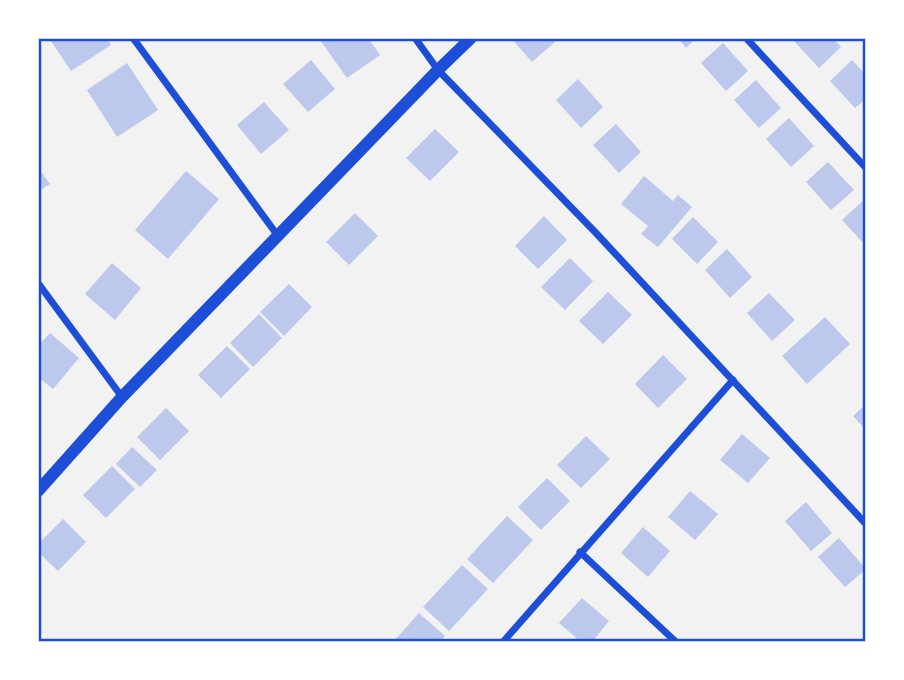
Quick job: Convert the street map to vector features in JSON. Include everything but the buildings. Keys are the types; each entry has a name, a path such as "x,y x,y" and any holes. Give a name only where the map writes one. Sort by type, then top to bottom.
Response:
{"street":[{"path":"134,38 279,236"},
{"path":"415,38 438,70 866,524"},
{"path":"38,491 122,397 471,38"},
{"path":"746,38 866,168"},
{"path":"38,283 122,397"},
{"path":"503,642 733,380"},
{"path":"580,552 676,642"}]}
